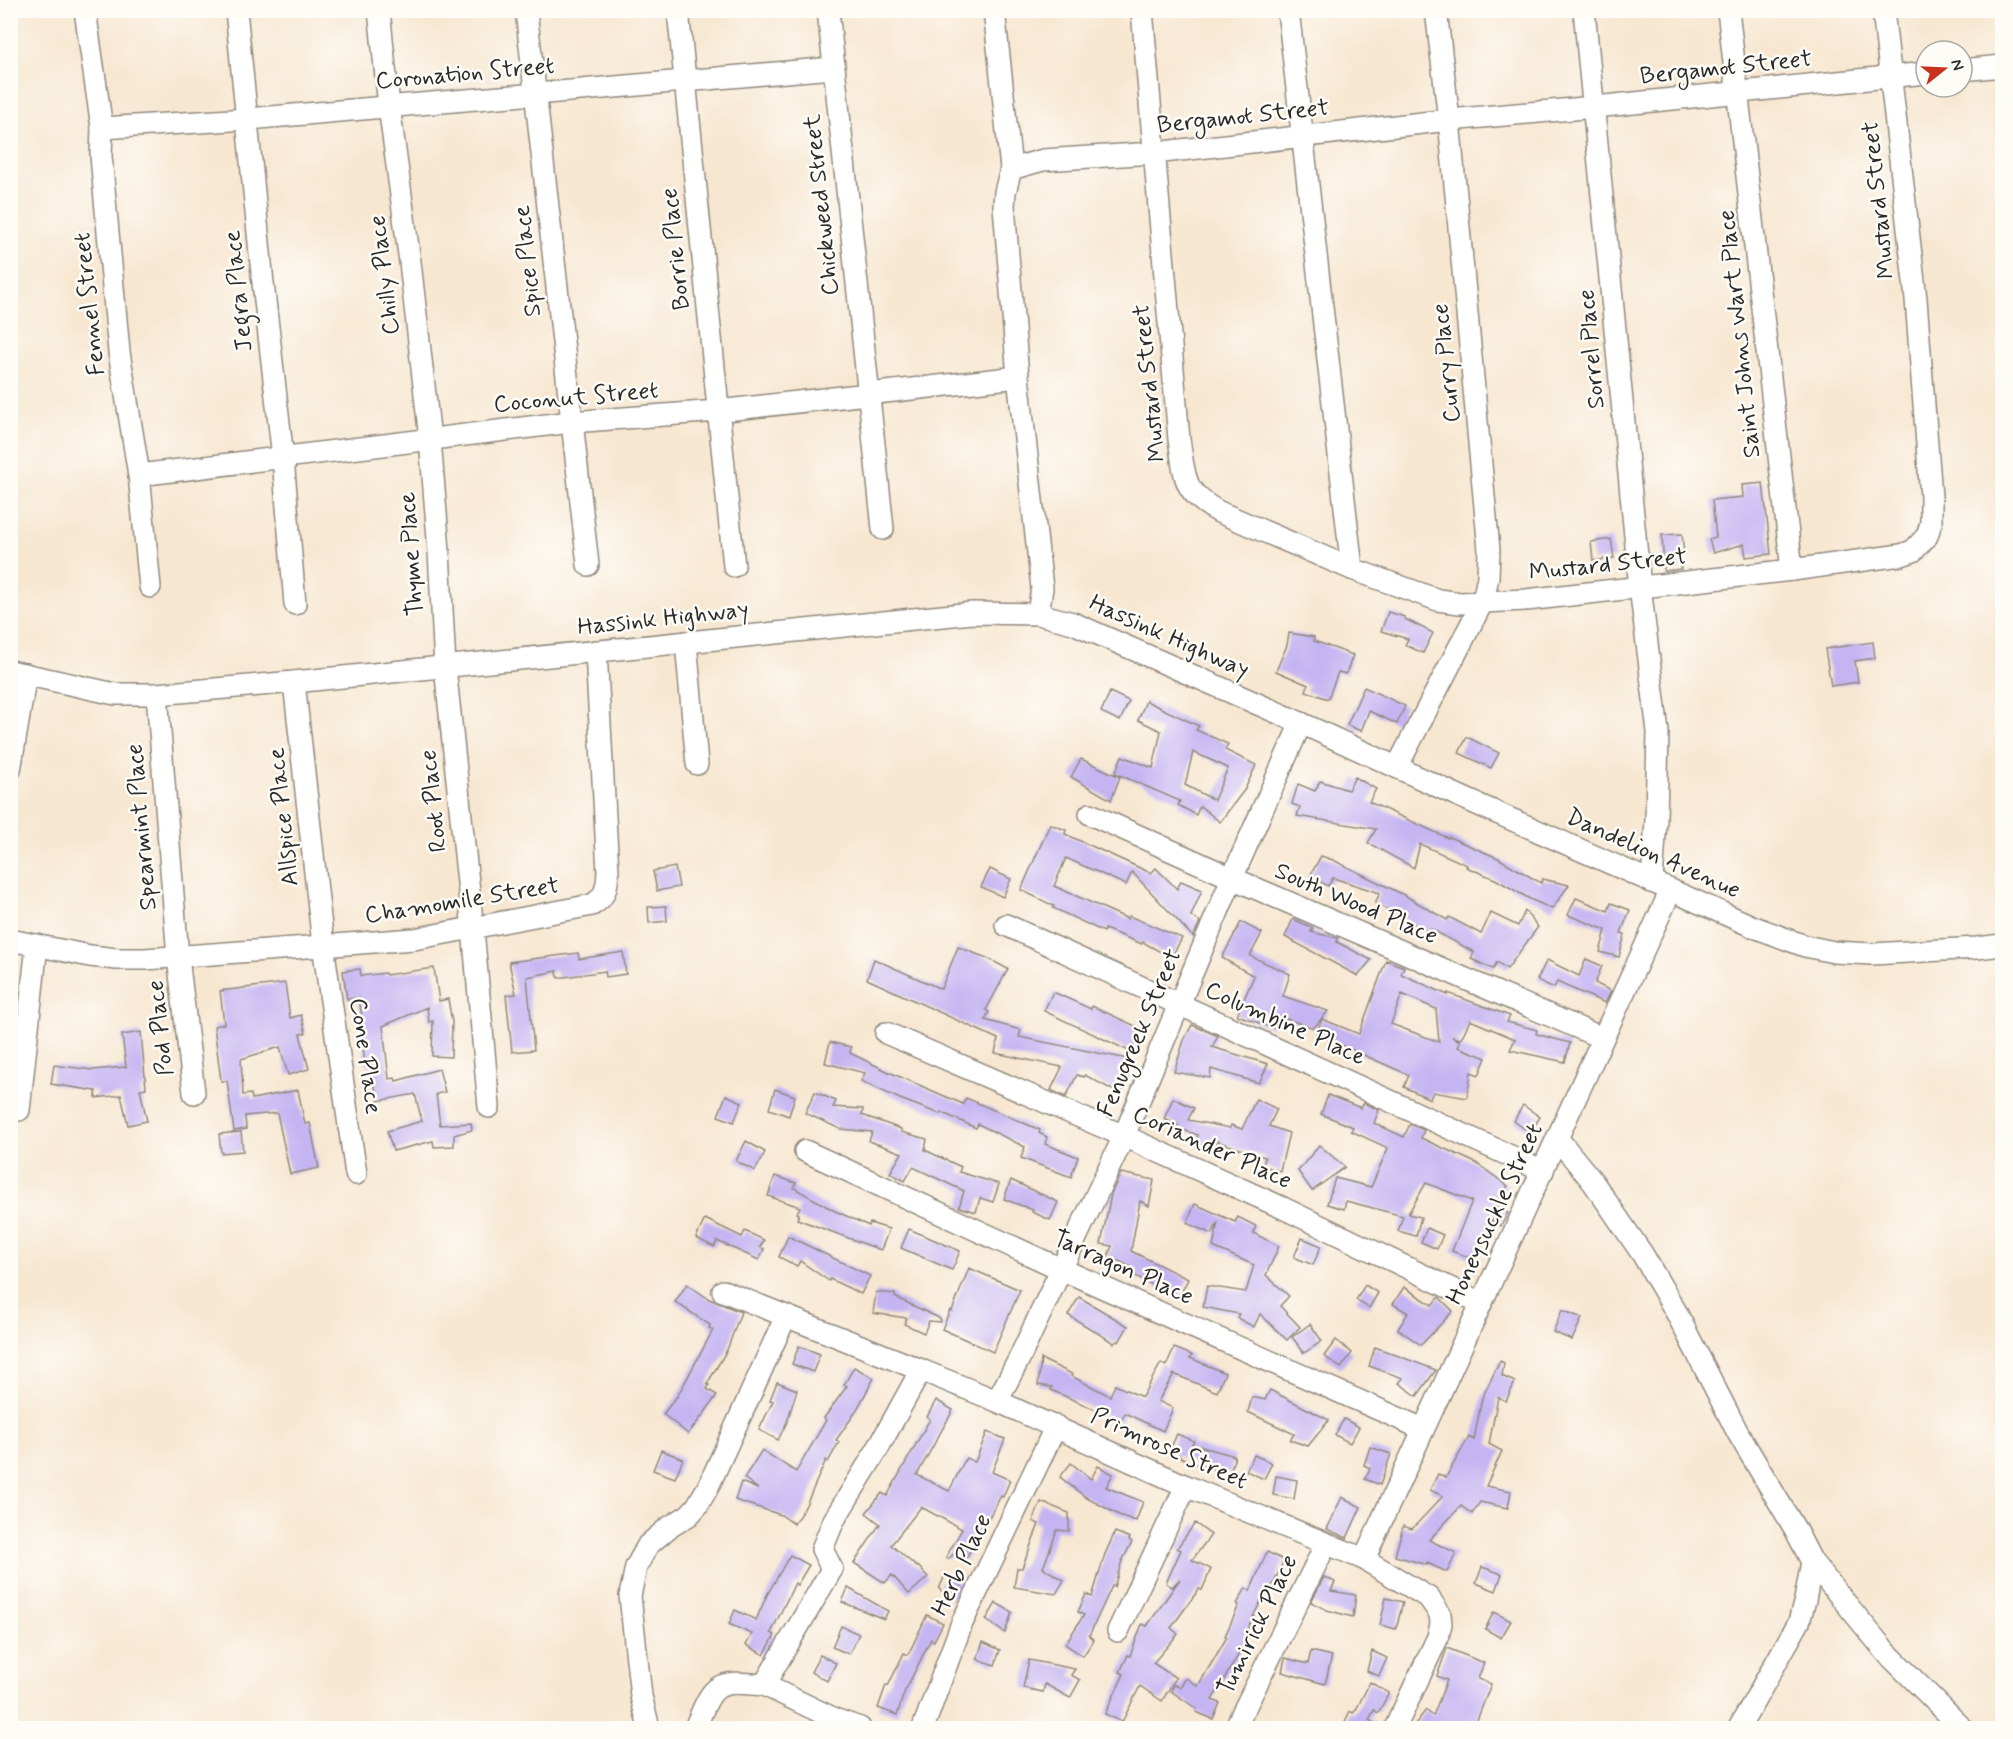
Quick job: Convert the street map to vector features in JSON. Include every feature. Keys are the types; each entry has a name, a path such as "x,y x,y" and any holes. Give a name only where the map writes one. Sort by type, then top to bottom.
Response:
{"street":[{"name":"Fennel Street","path":"86,10 102,128 102,156 119,352 139,475 150,587"},
{"name":"Jegra Place","path":"236,10 262,283 283,458 295,604"},
{"name":"Chilly Place","path":"379,10 430,439"},
{"name":"Spice Place","path":"526,10 588,566"},
{"name":"Borrie Place","path":"678,10 734,566"},
{"name":"Chickweed Street","path":"828,10 883,528"},
{"path":"994,10 1011,169 1004,206 1018,377 1042,588 1038,614"},
{"name":"Mustard Street","path":"1142,10 1179,439 1186,481 1201,502 1219,512 1352,569 1438,600 1460,603 1526,600 1882,558 1913,551 1927,536 1931,523 1928,446 1916,299 1883,10"},
{"path":"1288,10 1352,569"},
{"name":"Curry Place","path":"1397,766 1482,601 1488,577 1490,550 1449,120 1436,10"},
{"name":"Sorrel Place","path":"1584,10 1640,587 1658,732 1657,797 1661,886"},
{"name":"Saint Johns Wart Place","path":"1728,10 1792,570"},
{"path":"1974,69 2002,66"},
{"name":"Coronation Street","path":"102,128 248,119 833,68"},
{"name":"Bergamot Street","path":"1011,169 1043,160 1154,153 1449,120 1914,75"},
{"name":"Coconut Street","path":"139,475 571,422 718,411 1018,377"},
{"name":"Thyme Place","path":"430,439 445,667"},
{"name":"Hassink Highway","path":"19,673 115,694 157,694 972,613 1038,614 1072,623 1301,723"},
{"path":"686,642 697,764"},
{"name":"Chamomile Street","path":"10,939 117,959 178,957 414,939 592,905 601,900 604,894 608,872 596,651"},
{"name":"Root Place","path":"445,667 489,1107"},
{"path":"10,770 19,673"},
{"name":"Allspice Place","path":"294,682 324,945"},
{"name":"Spearmint Place","path":"157,694 178,957"},
{"name":"Dandelion Avenue","path":"1301,723 1661,886 1754,927 1805,946 1834,952 1872,954 2002,945"},
{"name":"Fenugreek Street","path":"998,1401 1124,1136 1232,878 1301,723"},
{"name":"South Wood Place","path":"1090,814 1602,1038"},
{"name":"Honeysuckle Street","path":"1364,1559 1558,1139 1602,1038 1661,886"},
{"name":"Columbine Place","path":"1005,925 1543,1171"},
{"path":"19,1110 37,945"},
{"name":"Cone Place","path":"324,945 356,1174"},
{"name":"Pod Place","path":"178,957 194,1093"},
{"name":"Coriander Place","path":"886,1033 1283,1208 1481,1303"},
{"path":"1558,1139 1593,1182 1642,1255 1675,1310 1738,1433 1812,1562 1886,1652 1962,1728"},
{"name":"Tarragon Place","path":"804,1151 1061,1269 1423,1430"},
{"name":"Primrose Street","path":"723,1291 998,1401 1186,1486 1364,1559 1429,1598 1440,1614 1441,1624 1438,1637 1395,1728"},
{"path":"649,1728 641,1696 630,1596 636,1567 648,1545 698,1506 786,1316"},
{"path":"764,1685 832,1569 822,1549 834,1520 921,1370"},
{"name":"Herb Place","path":"923,1728 962,1623 1056,1426"},
{"path":"1118,1631 1186,1486"},
{"name":"Tumirick Place","path":"1235,1728 1326,1544"},
{"path":"1739,1728 1799,1622 1812,1562"},
{"path":"695,1728 713,1692 723,1684 733,1682 764,1685 819,1712 860,1728"}],"building":[{"path":"1763,483 1771,554 1746,557 1744,544 1713,553 1709,539 1716,537 1712,500 1743,497 1742,485"},
{"path":"1682,534 1684,554 1679,554 1681,569 1664,571 1662,535"},
{"path":"1611,539 1614,558 1593,561 1591,542"},
{"path":"1388,612 1405,617 1433,633 1423,653 1405,645 1408,639 1381,631"},
{"path":"1289,633 1314,637 1314,641 1353,655 1346,674 1338,672 1328,699 1306,691 1308,685 1276,671 1287,645"},
{"path":"1873,642 1875,658 1855,661 1858,682 1831,686 1825,649"},
{"path":"1364,687 1405,706 1397,724 1369,711 1361,731 1347,725"},
{"path":"1110,692 1129,701 1120,721 1101,712"},
{"path":"1146,701 1199,726 1196,730 1228,744 1225,750 1256,765 1245,789 1220,822 1200,806 1196,815 1178,805 1180,801 1115,773 1122,756 1153,768 1161,731 1138,720","holes":["1193,752 1228,768 1214,800 1185,785"]},
{"path":"1467,737 1499,753 1491,768 1459,753"},
{"path":"1081,759 1120,777 1111,800 1071,777"},
{"path":"1355,777 1376,789 1369,802 1498,858 1541,883 1542,879 1569,885 1552,909 1495,879 1466,867 1467,865 1420,844 1414,868 1368,843 1376,829 1297,816 1300,807 1292,804 1298,784 1315,791 1320,781 1348,790"},
{"path":"1050,824 1066,830 1065,834 1151,873 1156,868 1177,889 1181,881 1202,890 1191,916 1200,922 1193,937 1132,872 1126,885 1066,858 1054,886 1128,919 1129,916 1182,938 1171,958 1143,942 1142,944 1105,929 1104,932 1021,890"},
{"path":"1321,856 1404,895 1447,920 1449,917 1481,934 1491,913 1518,926 1525,911 1538,927 1507,969 1497,962 1493,969 1471,959 1474,952 1431,929 1429,933 1375,903 1380,893 1333,878 1328,886 1310,876"},
{"path":"675,867 679,887 657,891 653,871"},
{"path":"990,869 1011,879 1003,897 981,887"},
{"path":"1576,898 1608,911 1611,903 1630,910 1621,933 1625,934 1619,957 1600,952 1606,930 1568,915"},
{"path":"666,906 667,921 649,923 648,907"},
{"path":"1293,919 1313,928 1311,932 1338,938 1337,942 1371,960 1358,976 1285,937"},
{"path":"1241,922 1262,933 1250,956 1290,974 1283,996 1328,1011 1314,1028 1277,1016 1273,1028 1237,1015 1254,976 1222,958"},
{"path":"958,947 1008,969 986,1010 989,1012 985,1020 1021,1030 1019,1037 1128,1059 1121,1072 1129,1076 1120,1094 1085,1075 1084,1077 1077,1075 1066,1097 1051,1090 1062,1067 995,1053 998,1039 867,979 874,959 941,989"},
{"path":"623,952 626,974 606,977 605,971 558,978 557,971 527,977 534,1050 512,1052 506,995 516,994 509,962 578,953 579,959"},
{"path":"1586,959 1602,966 1595,983 1611,991 1605,1003 1557,982 1554,988 1537,980 1547,960 1579,976"},
{"path":"1386,960 1404,967 1401,974 1448,995 1448,993 1510,1016 1507,1022 1537,1030 1536,1034 1570,1043 1565,1062 1510,1050 1515,1039 1470,1020 1461,1039 1452,1037 1460,1041 1458,1047 1486,1058 1479,1075 1471,1072 1467,1098 1433,1092 1430,1099 1404,1087 1409,1075 1316,1034 1322,1019 1359,1034","holes":["1402,994 1436,1009 1439,1042 1391,1024"]},
{"path":"434,968 439,1001 448,999 452,1022 451,1057 432,1056 433,1021 429,1022 427,1007 383,1026 389,1079 395,1078 396,1081 439,1069 445,1092 436,1094 440,1125 471,1123 472,1130 454,1135 454,1146 434,1147 433,1141 393,1151 387,1131 422,1121 415,1094 378,1101 370,1064 365,1065 363,1045 366,1045 359,998 347,999 343,971 360,969 361,976"},
{"path":"285,983 290,1018 301,1015 306,1033 300,1034 309,1069 288,1075 280,1047 241,1059 243,1095 251,1094 252,1099 298,1090 305,1124 310,1123 319,1168 290,1174 277,1113 245,1116 246,1129 234,1131 227,1081 221,1081 214,1026 224,1024 220,991"},
{"path":"1053,992 1091,1009 1092,1006 1142,1029 1131,1052 1044,1011"},
{"path":"1192,1025 1218,1036 1212,1047 1268,1064 1259,1083 1211,1069 1210,1078 1174,1072 1184,1040"},
{"path":"141,1032 146,1088 140,1089 147,1121 128,1125 121,1095 96,1098 96,1091 51,1084 54,1065 92,1070 126,1067 122,1035"},
{"path":"830,1042 851,1047 850,1053 963,1104 966,1098 1040,1130 1039,1133 1047,1137 1045,1144 1078,1157 1071,1177 1021,1158 1025,1147 978,1124 976,1128 941,1112 940,1114 900,1099 861,1081 865,1073 825,1063"},
{"path":"775,1089 795,1096 789,1116 769,1109"},
{"path":"815,1092 836,1101 833,1107 863,1109 862,1115 901,1129 901,1132 927,1139 925,1150 961,1167 959,1172 999,1184 993,1202 980,1198 976,1212 959,1207 964,1191 913,1167 905,1181 890,1173 902,1153 869,1141 872,1132 840,1129 805,1113"},
{"path":"726,1095 742,1102 734,1122 718,1116"},
{"path":"1328,1095 1361,1108 1364,1103 1379,1110 1374,1123 1404,1137 1410,1124 1424,1130 1421,1138 1476,1163 1508,1186 1494,1205 1508,1213 1501,1226 1492,1220 1476,1260 1452,1251 1472,1201 1426,1183 1408,1214 1421,1217 1416,1236 1398,1231 1403,1216 1346,1201 1344,1209 1327,1204 1335,1178 1371,1187 1388,1148 1351,1131 1353,1127 1321,1114"},
{"path":"1173,1098 1194,1108 1188,1120 1230,1128 1231,1125 1242,1129 1256,1099 1277,1109 1269,1126 1289,1133 1280,1171 1263,1166 1265,1157 1216,1141 1214,1150 1196,1147 1198,1135 1177,1128 1178,1125 1164,1119"},
{"path":"1523,1105 1540,1117 1530,1133 1514,1121"},
{"path":"241,1132 243,1151 221,1153 219,1134"},
{"path":"746,1141 765,1152 755,1171 736,1161"},
{"path":"1319,1145 1345,1167 1312,1191 1298,1171"},
{"path":"1121,1173 1154,1180 1149,1206 1140,1201 1131,1251 1188,1279 1178,1299 1130,1273 1133,1268 1108,1256 1112,1246 1101,1244 1111,1194"},
{"path":"775,1176 796,1183 794,1188 833,1210 869,1226 870,1223 889,1229 881,1250 797,1219 800,1207 768,1196"},
{"path":"1011,1180 1058,1202 1050,1220 1032,1212 1033,1210 1004,1199"},
{"path":"1195,1204 1235,1222 1238,1217 1256,1226 1253,1233 1279,1246 1266,1275 1289,1296 1280,1306 1300,1327 1287,1340 1260,1314 1254,1327 1237,1318 1239,1314 1203,1307 1207,1286 1246,1292 1254,1265 1213,1247 1218,1222 1212,1234 1187,1223"},
{"path":"705,1219 742,1237 745,1231 764,1240 760,1247 764,1249 759,1260 717,1241 714,1247 696,1238"},
{"path":"1427,1228 1443,1235 1437,1249 1421,1242"},
{"path":"909,1229 960,1251 952,1270 901,1248"},
{"path":"788,1236 870,1276 861,1294 830,1279 829,1281 800,1261 797,1266 779,1257"},
{"path":"1302,1238 1321,1246 1313,1265 1294,1257"},
{"path":"969,1268 1020,1290 993,1352 942,1329 950,1310 952,1311"},
{"path":"687,1284 709,1299 741,1312 727,1350 707,1384 709,1385 707,1389 717,1395 688,1434 663,1414 678,1395 713,1330 709,1328 710,1325 675,1302"},
{"path":"1365,1285 1378,1293 1369,1308 1356,1300"},
{"path":"1404,1287 1432,1305 1439,1297 1453,1311 1421,1345 1398,1329 1408,1313 1393,1304"},
{"path":"876,1292 895,1294 895,1297 941,1319 940,1322 929,1321 924,1333 904,1324 907,1318 873,1313"},
{"path":"1079,1297 1128,1326 1119,1342 1114,1343 1068,1315"},
{"path":"1562,1310 1582,1318 1572,1340 1553,1332"},
{"path":"1310,1324 1322,1341 1304,1353 1292,1337"},
{"path":"1336,1340 1352,1353 1341,1368 1324,1356"},
{"path":"799,1346 820,1354 813,1372 792,1364"},
{"path":"1375,1347 1436,1370 1417,1396 1399,1383 1403,1378 1369,1366"},
{"path":"1174,1348 1192,1355 1190,1358 1225,1373 1217,1392 1174,1374 1158,1401 1173,1408 1163,1431 1125,1413 1121,1421 1051,1390 1052,1387 1038,1385 1041,1359 1110,1396 1115,1385 1142,1397 1161,1363 1166,1366"},
{"path":"1500,1361 1504,1363 1502,1376 1515,1382 1506,1401 1498,1397 1489,1444 1502,1451 1486,1486 1511,1491 1508,1508 1480,1502 1472,1514 1461,1506 1429,1540 1456,1553 1447,1572 1427,1563 1427,1565 1395,1556 1403,1526 1412,1529 1443,1496 1430,1490 1438,1474 1446,1477 1469,1437 1474,1440 1482,1398"},
{"path":"854,1367 874,1378 855,1413 836,1440 839,1442 828,1462 826,1460 805,1507 794,1524 781,1515 735,1500 741,1482 758,1489 744,1478 762,1450 796,1472 826,1420 824,1418 847,1386 844,1385"},
{"path":"777,1382 797,1390 787,1422 778,1440 759,1430 773,1401 770,1400"},
{"path":"1270,1390 1329,1420 1308,1446 1290,1440 1294,1434 1248,1412 1252,1397 1265,1400"},
{"path":"936,1400 953,1410 917,1475 949,1491 966,1458 975,1462 987,1432 1005,1439 992,1472 1010,1480 1003,1497 1001,1496 965,1560 955,1555 956,1552 948,1559 946,1557 962,1529 921,1507 891,1545 928,1577 909,1594 892,1575 885,1583 854,1563 880,1524 866,1513 882,1493 887,1496 930,1419 927,1417"},
{"path":"1344,1419 1359,1427 1350,1443 1335,1435"},
{"path":"1177,1434 1194,1441 1192,1444 1235,1456 1230,1474 1196,1464 1169,1452"},
{"path":"1370,1447 1391,1454 1380,1485 1365,1479 1370,1468 1364,1465"},
{"path":"661,1450 683,1459 675,1478 653,1470"},
{"path":"1254,1455 1272,1463 1264,1479 1246,1471"},
{"path":"1071,1463 1091,1479 1098,1466 1113,1474 1106,1487 1143,1502 1136,1521 1087,1498 1060,1477"},
{"path":"1276,1476 1297,1480 1294,1499 1273,1495"},
{"path":"1342,1497 1361,1507 1347,1538 1327,1529"},
{"path":"1041,1502 1069,1513 1069,1531 1057,1530 1043,1568 1064,1580 1056,1594 1014,1587 1017,1568 1022,1568 1039,1524 1033,1521"},
{"path":"1195,1523 1211,1535 1192,1560 1211,1569 1202,1590 1199,1589 1171,1628 1178,1634 1153,1663 1176,1678 1162,1701 1140,1686 1122,1722 1105,1714 1124,1674 1120,1672 1128,1655 1130,1656 1142,1624 1147,1626 1180,1579 1172,1587 1166,1583 1181,1550 1177,1548"},
{"path":"1115,1532 1130,1538 1132,1542 1122,1561 1114,1587 1112,1586 1089,1636 1094,1640 1083,1656 1065,1644 1084,1615 1078,1612 1086,1594 1092,1597 1105,1554"},
{"path":"1267,1552 1284,1560 1271,1589 1268,1587 1248,1627 1252,1629 1244,1645 1212,1700 1220,1703 1213,1719 1196,1712 1197,1709 1171,1691 1174,1685 1180,1687 1186,1678 1198,1686 1227,1637 1225,1636 1239,1605 1237,1604 1246,1588 1250,1591"},
{"path":"790,1555 809,1565 797,1585 795,1583 771,1633 775,1635 764,1655 746,1645 752,1634 729,1624 735,1610 756,1620 767,1595"},
{"path":"1482,1567 1502,1574 1496,1591 1476,1583"},
{"path":"945,1575 962,1584 953,1599 939,1589"},
{"path":"1324,1577 1335,1582 1331,1591 1356,1595 1353,1617 1327,1610 1311,1602"},
{"path":"848,1588 888,1611 884,1619 842,1602"},
{"path":"1386,1598 1403,1602 1396,1629 1380,1625"},
{"path":"996,1603 1012,1612 1005,1633 986,1620"},
{"path":"1494,1612 1511,1621 1501,1638 1485,1629"},
{"path":"927,1615 943,1623 934,1641 931,1639 904,1693 897,1715 878,1708 886,1685 888,1686 904,1653 908,1655"},
{"path":"841,1626 859,1634 849,1654 832,1647"},
{"path":"983,1642 1000,1650 995,1665 977,1659"},
{"path":"1447,1648 1484,1663 1478,1679 1491,1684 1474,1728 1412,1728 1426,1710 1433,1716 1447,1680 1437,1676"},
{"path":"1311,1651 1332,1656 1325,1684 1282,1672 1285,1658 1308,1664"},
{"path":"1372,1651 1387,1658 1379,1676 1367,1671"},
{"path":"820,1655 836,1663 827,1681 811,1672"},
{"path":"1029,1660 1075,1669 1071,1675 1080,1680 1070,1698 1045,1684 1043,1692 1023,1688"},
{"path":"1370,1682 1389,1693 1378,1713 1374,1710 1369,1720 1382,1728 1342,1728 1350,1711 1353,1713 1356,1710"}]}
